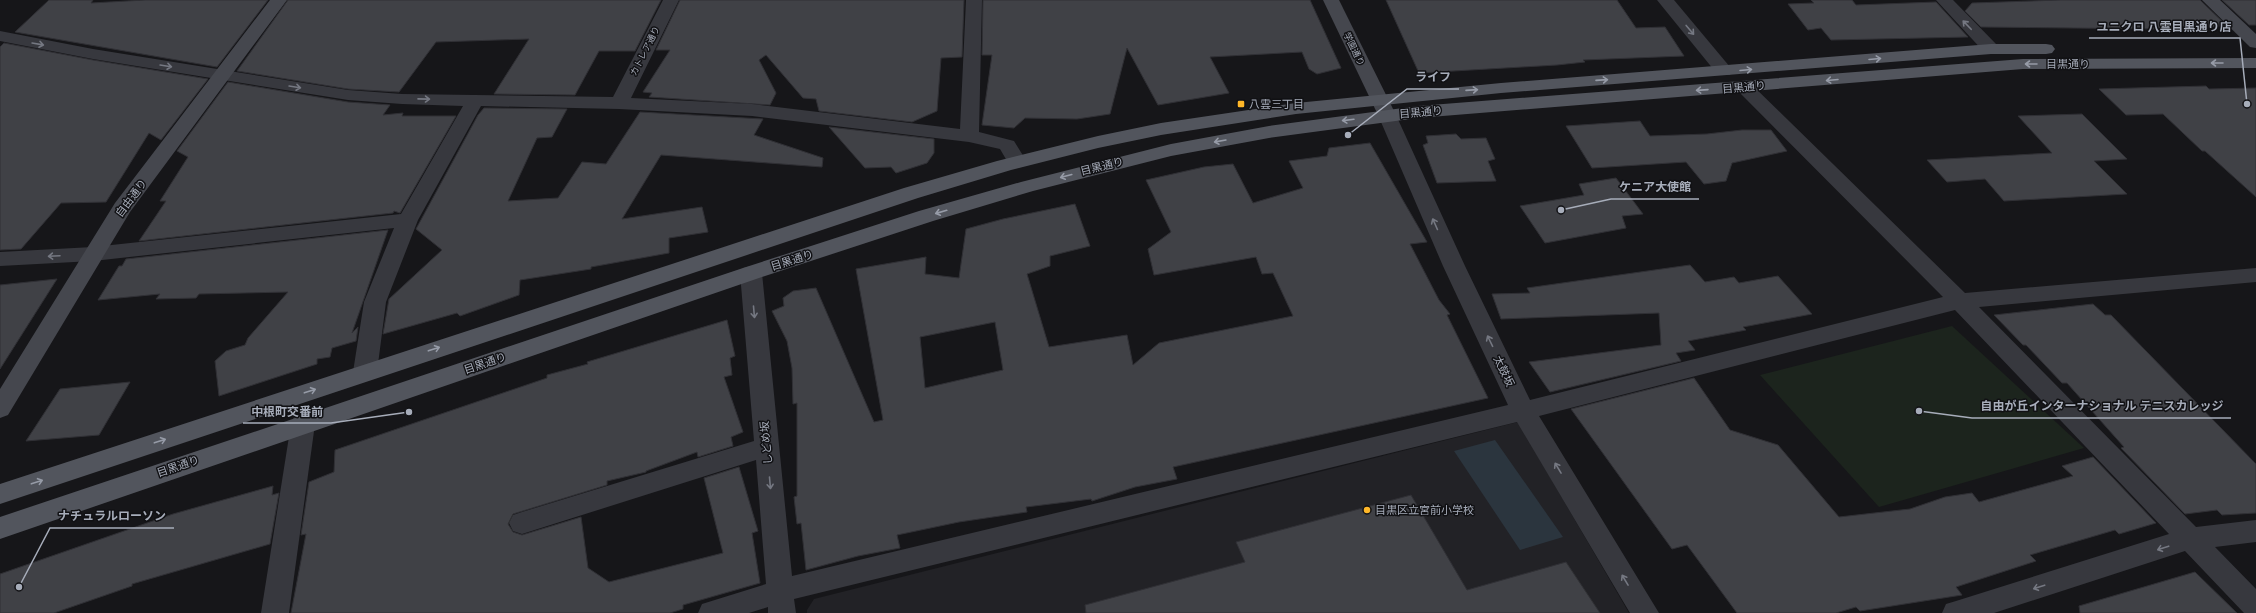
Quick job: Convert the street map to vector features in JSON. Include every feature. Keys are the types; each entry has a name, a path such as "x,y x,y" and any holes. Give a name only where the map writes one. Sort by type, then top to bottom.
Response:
{"main road":[{"name":"自由通り","path":"0,409 92,254 122,208 279,0"},
{"name":"学園通り","path":"1330,0 1382,106"},
{"path":"2210,0 2256,43"},
{"name":"目黒通り","path":"0,528 751,273 926,216 1102,166 1170,150 1269,132 1382,106 1724,71 1991,49 2256,50"},
{"name":"目黒通り","path":"0,494 365,372 911,193 1017,162 1158,129 1261,113 1744,87 2023,64 2256,63"}],"street":[{"name":"カトレア通り","path":"619,103 671,0"},
{"path":"969,136 974,0"},
{"path":"1665,0 1724,71"},
{"path":"1944,0 1991,49"},
{"path":"0,36 222,76 348,94 402,99 619,103 752,110 969,136 1007,145 1017,162"},
{"path":"1744,87 1960,301 2256,607"},
{"path":"365,372 374,302 408,220 475,100"},
{"name":"太鼓坂","path":"1382,106 1454,266 1524,411 1645,613"},
{"path":"0,259 92,254 408,220"},
{"name":"しどめ坂","path":"751,273 781,602"},
{"path":"712,613 781,602 1524,411 1960,301 2256,275"},
{"path":"275,613 303,424"},
{"path":"522,523 767,447"},
{"path":"1956,613 2190,539 2256,531"}],"shaded area":[{"path":"1952,326 2084,448 1879,507 1760,375"},
{"name":"目黒区立宮前小学校","path":"1518,422 1629,613 807,613 807,610 814,599"},
{"path":"1495,440 1563,537 1520,550 1454,451"}],"building":[{"path":"49,0 93,0 91,3 145,0 268,0 217,67 15,32"},
{"path":"288,0 661,0 635,51 599,51 575,95 494,94 529,39 436,42 399,92 348,89 237,71"},
{"path":"680,0 964,0 962,57 941,58 937,111 912,122 819,111 816,99 803,98 766,55 759,60 776,93 770,105 649,97 652,93 643,92 670,50 656,50"},
{"path":"983,0 1310,0 1341,68 1317,74 1309,69 1302,52 1210,57 1229,93 1158,105 1127,48 1110,114 1077,119 1025,118 1014,128 982,125 992,55 982,55"},
{"path":"1386,0 1617,0 1636,28 1665,27 1684,56 1583,60 1585,62 1557,65 1419,73"},
{"path":"1811,0 1852,0 1856,5 1936,2 1968,37 1831,40 1821,28 1808,30 1788,4 1814,3"},
{"path":"2060,0 2200,0 2227,26 2161,29 1981,27 1965,11 1972,3"},
{"path":"2222,0 2256,0 2256,25 2249,25"},
{"path":"4,43 93,60 208,79 161,140 149,133 106,202 61,203 21,249 0,250 0,47"},
{"path":"228,82 348,102 390,105 383,115 403,113 402,116 456,116 400,213 394,211 393,213 139,241 166,201 160,201 188,157 177,151"},
{"path":"2206,86 2209,89 2256,88 2256,197 2205,151 2202,151 2163,114 2126,115 2099,89"},
{"path":"484,108 567,109 552,137 537,138 508,201 558,198 582,162 606,164 640,112 763,119 754,135 823,158 822,167 661,155 622,219 702,207 708,232 669,238 669,253 591,267 591,269 520,280 519,295 460,316 457,313 383,334 389,299 442,250 416,229 478,115"},
{"path":"2082,114 2127,159 2094,161 2127,194 2004,201 1985,179 1947,182 1927,160 2052,153 2018,116"},
{"path":"1640,121 1650,136 1707,134 1742,130 1771,130 1787,151 1732,163 1726,181 1704,184 1686,162 1592,168 1566,126"},
{"path":"829,127 934,139 934,153 927,163 896,173 891,167 865,168"},
{"path":"1456,134 1461,139 1486,138 1495,159 1488,161 1496,181 1437,183 1423,145 1428,143 1426,136"},
{"path":"1370,143 1427,242 1410,244 1439,300 1450,314 1447,315 1488,398 1173,467 1177,479 1135,487 1092,501 1091,499 1026,507 1027,512 959,522 897,535 900,548 858,556 806,570 801,523 797,524 794,497 797,496 797,403 793,404 792,368 787,341 772,311 784,306 783,298 793,291 816,288 874,422 883,420 856,269 926,257 925,274 959,278 966,229 1003,219 1075,204 1090,246 1050,256 1050,266 1027,274 1049,347 1127,335 1133,365 1159,343 1293,316 1273,273 1262,274 1256,257 1154,275 1148,249 1171,232 1146,180 1204,167 1233,164 1253,203 1303,188 1289,161 1327,156 1329,148","holes":["995,322 1003,370 925,388 920,337"]},
{"path":"1616,178 1643,214 1622,216 1626,228 1545,243 1520,206 1584,195 1579,184"},
{"path":"388,230 352,333 358,327 356,341 332,348 330,357 317,359 317,364 219,396 215,361 226,351 245,345 248,338 288,292 199,294 196,298 156,299 160,294 98,300 119,266 122,266 126,259"},
{"path":"1690,265 1705,282 1734,277 1739,283 1778,276 1812,314 1743,327 1746,330 1688,341 1695,350 1676,353 1681,361 1550,392 1529,362 1661,345 1659,313 1501,319 1492,294 1530,293 1527,288"},
{"path":"57,279 0,369 0,285"},
{"path":"2093,304 2105,315 2111,315 2256,464 2256,513 2222,515 2217,510 2185,514 2121,448 2124,447 2067,383 2062,383 2026,345 2023,345 1994,315"},
{"path":"727,320 735,356 730,358 732,375 724,377 743,432 731,437 733,446 698,457 697,452 646,472 607,481 607,485 513,514 508,524 513,532 522,535 581,517 588,568 609,582 723,553 704,478 739,467 758,531 752,533 760,583 683,605 683,609 670,613 291,613 306,534 301,535 309,482 334,472 335,450 547,378 547,375 588,364 587,362"},
{"path":"1694,378 1730,430 1778,445 1839,517 1910,509 1945,497 1972,493 1979,502 2073,476 2062,466 2093,457 2156,523 2119,534 2115,530 2030,555 2036,561 1956,587 1962,595 1860,611 1856,607 1836,613 1737,613 1687,545 1672,549 1571,409"},
{"path":"130,382 99,435 26,441 60,389"},
{"path":"273,486 272,495 279,493 270,544 132,584 132,586 54,613 0,613 0,574 173,514"},
{"path":"1411,495 1467,590 1566,562 1600,613 1086,613 1085,605 1245,562 1236,542"},
{"path":"2195,572 2237,613 2080,613 2079,606"}],"place":[{"name":"八雲三丁目","path":"1241,104"},
{"name":"ユニクロ 八雲目黒通り店","path":"2247,104"},
{"name":"ライフ","path":"1348,135"},
{"name":"ケニア大使館","path":"1561,210"},
{"name":"自由が丘インターナショナル テニスカレッジ","path":"1919,411"},
{"name":"中根町交番前","path":"409,412"},
{"name":"目黒区立宮前小学校","path":"1367,510"},
{"name":"ナチュラルローソン","path":"19,587"}]}
